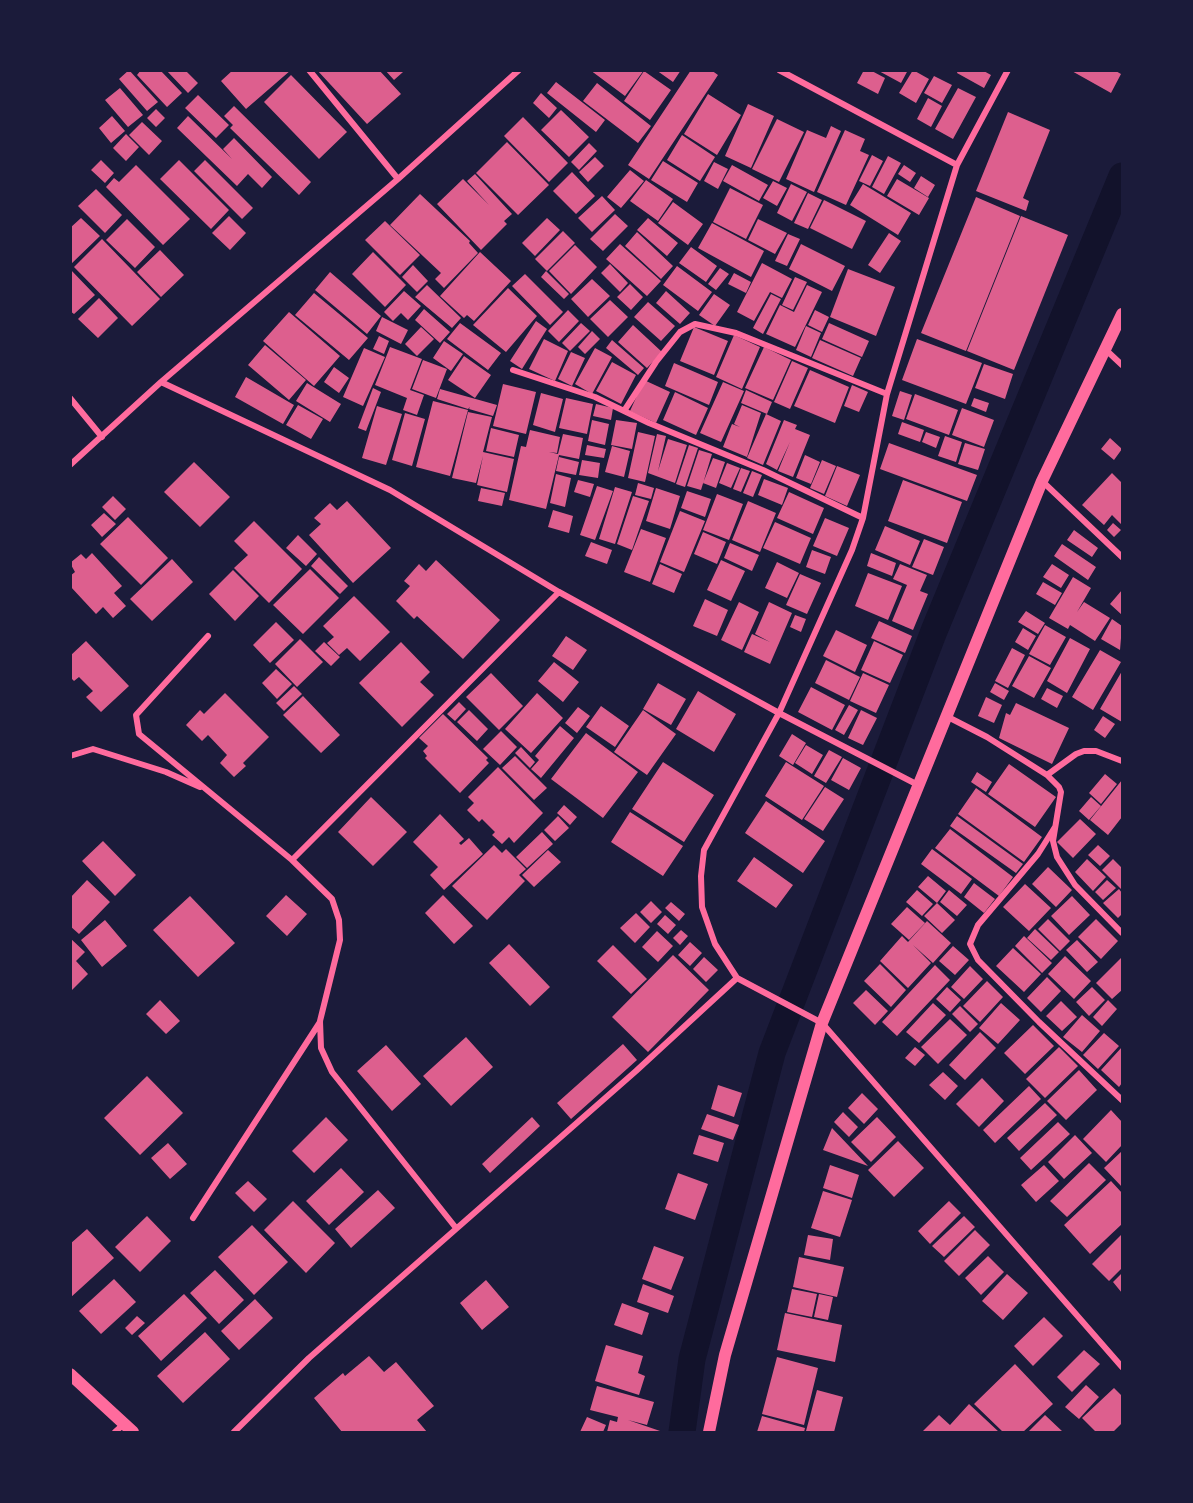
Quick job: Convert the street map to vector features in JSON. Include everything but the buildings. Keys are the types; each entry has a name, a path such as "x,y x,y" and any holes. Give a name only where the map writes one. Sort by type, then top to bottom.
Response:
{"main road":[{"path":"709,1432 725,1354 822,1023 1042,481 1122,314"},
{"path":"70,1374 124,1430"}],"street":[{"path":"309,70 398,179"},
{"path":"70,465 161,382 398,179 519,70"},
{"path":"779,70 957,165"},
{"path":"1008,70 957,165 887,394 863,518 829,607 778,713 704,850 700,876 702,907 715,944 737,978 822,1023 1122,1367"},
{"path":"624,411 656,362 680,332 695,324 736,333 887,394"},
{"path":"1106,350 1122,365"},
{"path":"513,370 595,397 863,518"},
{"path":"161,382 390,490 559,592 778,713 920,786"},
{"path":"70,398 102,437"},
{"path":"1042,481 1122,556"},
{"path":"292,860 559,592"},
{"path":"208,636 136,715 139,734 292,860 332,899 339,920 340,940 320,1022 321,1048 332,1072 456,1228"},
{"path":"948,717 1047,775 1061,792 1053,841 1057,858 1066,873 1122,933"},
{"path":"70,756 93,749 166,772 200,787 244,820"},
{"path":"1047,775 1076,754 1084,752 1096,751 1122,761"},
{"path":"1055,827 1038,854 978,925 970,944 978,960 1039,1022 1122,1100"},
{"path":"234,1432 309,1358 636,1071 737,978"},
{"path":"193,1218 320,1022"}],"waterway":[{"path":"682,1432 692,1359 772,1053 934,631 1122,176"}]}
